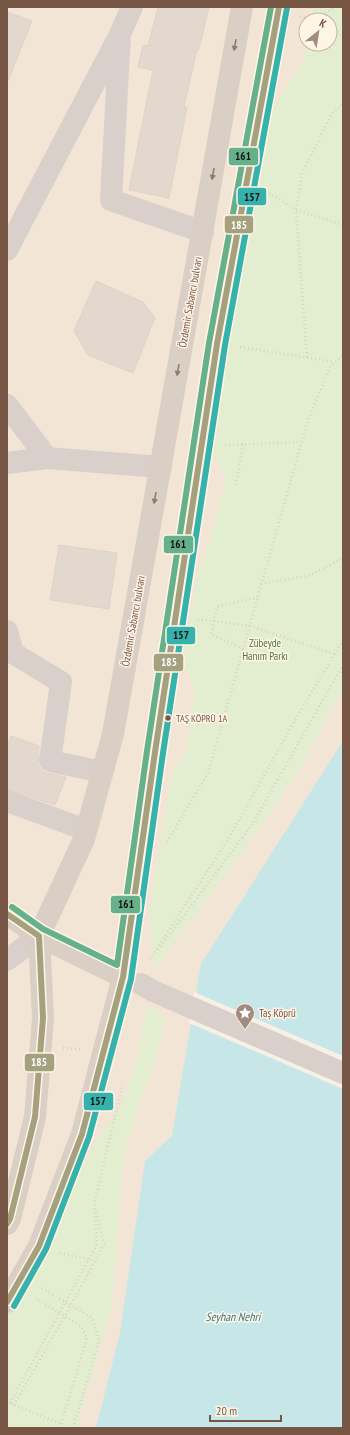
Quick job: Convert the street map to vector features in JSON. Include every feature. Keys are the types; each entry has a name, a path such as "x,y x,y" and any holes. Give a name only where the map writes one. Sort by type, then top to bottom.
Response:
{"main road":[{"name":"Özdemir Sabancı bulvarı","path":"7,1224 10,1219 35,1117 43,1018 39,936 84,839 113,734 242,7"},
{"path":"7,1302 39,1246 82,1134 104,1050 139,984 202,445 217,344 279,8"},
{"path":"7,914 39,936 139,984"}],"street":[{"path":"9,242 120,34 132,7"},
{"path":"120,34 111,200 203,232"},
{"path":"7,405 47,458"},
{"path":"7,463 47,458 160,467"},
{"path":"7,631 13,654 60,682 50,761 102,772"},
{"path":"7,801 86,830"},
{"path":"7,960 39,936"},
{"path":"139,984 343,1073"}],"path":[{"path":"279,8 298,14"},
{"path":"307,357 296,210 302,173 331,115 343,103"},
{"path":"247,181 258,185 296,210 343,225"},
{"path":"217,344 335,362"},
{"path":"166,844 208,773 308,420 330,367 343,355"},
{"path":"202,445 301,442"},
{"path":"236,485 243,444"},
{"path":"261,584 311,575 343,558"},
{"path":"243,649 211,634 217,607 258,597"},
{"path":"193,619 250,626 334,654"},
{"path":"343,640 297,717 227,841 150,960 253,822 343,665"},
{"path":"41,1047 104,1050"},
{"path":"61,1424 8,1402 66,1302 97,1244 94,1204 123,1084"},
{"path":"14,1405 104,1244 94,1204"},
{"path":"59,1253 94,1261"},
{"path":"39,1286 92,1318 99,1341 73,1428"},
{"path":"33,1296 82,1327 87,1338 60,1428"}],"shaded area":[{"path":"7,7 343,7 343,1428 7,1428"}],"green space":[{"name":"Zübeyde Hanım Parkı","path":"313,7 343,7 343,690 302,765 285,791 230,868 153,969 149,912 173,769 187,753 195,688 183,662 198,573 206,555 226,479 210,444 274,106 303,61 305,52 338,52 338,12 312,12"},
{"path":"147,1005 166,1018 154,1065 137,1109 124,1155 111,1311 77,1428 7,1428 7,1315 30,1277 92,1148 123,1102 137,1061"}],"water":[{"name":"Seyhan Nehri","path":"343,741 343,1428 96,1428 120,1333 145,1161 172,1136 201,964"}],"pier":[{"name":"Taș Köprü","path":"194,992 343,1056 343,1089 189,1023"}],"building":[{"path":"158,7 209,7 199,49 197,49 184,107 187,107 169,198 129,190 153,70 138,67 143,45 148,46"},
{"path":"7,12 32,21 8,81 7,81"},
{"path":"96,281 143,302 155,318 133,373 88,355 74,331"},
{"path":"59,545 117,553 109,609 50,600"},
{"path":"11,736 39,746 38,765 42,771 66,777 55,805 7,789 7,746"}],"transit line":[{"name":"161","path":"12,907 43,929 117,965 147,751 209,343 271,7"},
{"name":"185","path":"7,1302 39,1246 82,1134 123,977 155,752 217,344 279,7"},
{"name":"157","path":"14,1306 46,1249 89,1137 131,979 163,753 225,345 287,8"},
{"name":"185","path":"7,914 39,936 43,1018 35,1117 10,1219 7,1224"}],"place":[{"name":"TAŞ KÖPRÜ 1A","path":"168,718"},
{"name":"Taș Köprü","path":"245,1030"}]}
